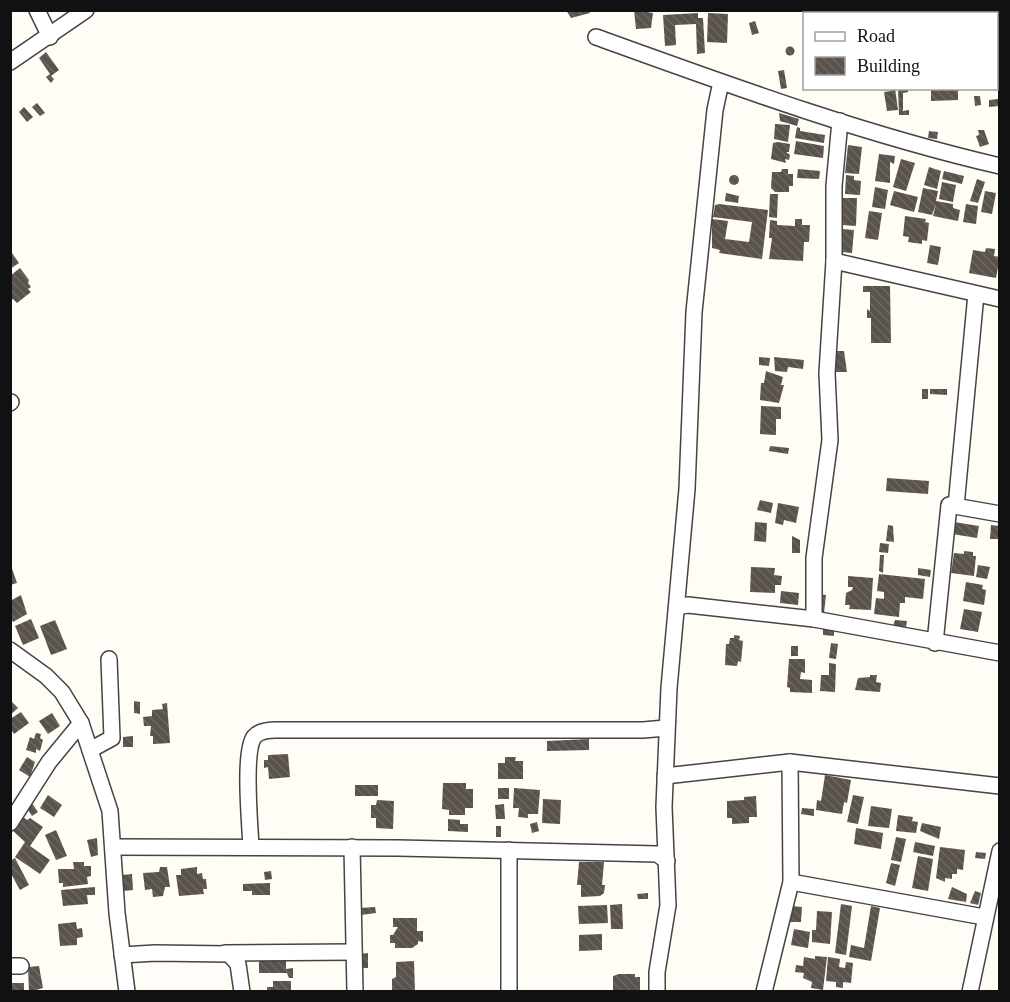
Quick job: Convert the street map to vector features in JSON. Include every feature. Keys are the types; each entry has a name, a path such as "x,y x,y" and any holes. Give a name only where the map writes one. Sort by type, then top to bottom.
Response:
{"street":[{"path":"38,10 50,37"},
{"path":"10,62 50,37 86,10"},
{"path":"596,37 721,82 840,121 952,155 999,166"},
{"path":"660,989 668,905 663,853 666,728 687,489 694,312 715,110 721,82"},
{"path":"814,619 814,558 830,441 827,373 834,261 834,186 840,121"},
{"path":"834,261 999,299"},
{"path":"956,506 976,294"},
{"path":"935,644 949,505 999,514"},
{"path":"677,607 688,605 814,619 935,644 999,653"},
{"path":"10,650 46,676 62,692 81,723 110,811 127,992"},
{"path":"90,750 112,738 109,659"},
{"path":"10,823 49,762 81,723"},
{"path":"251,846 249,752 255,736 260,732 276,730 643,730 666,728"},
{"path":"665,776 790,762 999,786"},
{"path":"764,992 791,882 790,762"},
{"path":"114,847 352,847 663,853"},
{"path":"352,847 355,992"},
{"path":"509,850 509,992"},
{"path":"970,992 999,851"},
{"path":"791,882 984,917"},
{"path":"122,955 354,952"},
{"path":"223,953 237,960 242,992"}],"building":[{"path":"566,10 590,10 590,13 571,18"},
{"path":"634,10 653,13 651,28 636,29"},
{"path":"814,10 835,10 835,12 814,12"},
{"path":"698,13 698,18 703,18 705,53 697,54 696,24 675,25 676,45 665,46 663,15"},
{"path":"708,13 728,14 727,43 707,42"},
{"path":"755,21 759,33 752,35 749,23"},
{"path":"790,47 794,51 790,55 786,51"},
{"path":"46,52 59,70 51,76 54,79 51,83 46,77 50,74 39,58"},
{"path":"784,70 787,88 781,89 778,71"},
{"path":"895,90 898,110 887,111 884,92"},
{"path":"898,90 908,90 903,93 903,111 909,110 909,115 899,115"},
{"path":"931,90 958,90 958,100 931,101"},
{"path":"974,96 980,96 981,105 975,106"},
{"path":"998,99 999,106 989,107 989,100"},
{"path":"37,103 45,113 40,116 32,107"},
{"path":"24,107 33,117 27,122 19,112"},
{"path":"779,113 799,119 797,126 780,121"},
{"path":"775,124 790,125 788,142 774,139"},
{"path":"797,127 800,131 825,135 824,143 795,138"},
{"path":"978,130 984,130 989,144 980,147 976,136 979,135"},
{"path":"929,131 938,132 937,139 928,138"},
{"path":"796,141 824,146 823,158 794,154"},
{"path":"773,143 790,144 789,152 786,152 790,155 789,160 785,159 786,163 771,159"},
{"path":"848,145 862,147 859,174 845,173"},
{"path":"879,154 895,156 894,164 890,162 890,183 875,181"},
{"path":"901,159 915,163 906,191 893,187"},
{"path":"929,167 941,171 937,189 924,185"},
{"path":"782,169 788,169 788,174 793,174 793,186 789,186 789,192 775,192 771,188 772,172 781,172"},
{"path":"798,169 820,171 819,179 797,178"},
{"path":"944,171 964,176 962,184 942,179"},
{"path":"734,175 738,176 738,184 734,185 730,184 729,180 730,176"},
{"path":"846,175 854,176 854,180 861,181 860,195 845,194"},
{"path":"977,179 985,182 978,203 970,201"},
{"path":"942,182 956,185 953,202 939,199"},
{"path":"875,187 888,190 885,209 872,207"},
{"path":"923,188 938,191 936,201 953,204 953,208 960,210 958,221 933,216 936,204 932,215 918,212"},
{"path":"894,191 918,197 914,212 890,205"},
{"path":"985,191 996,193 992,214 981,212"},
{"path":"726,193 739,196 738,203 725,201"},
{"path":"770,194 778,194 777,218 769,217"},
{"path":"843,198 857,198 856,226 842,225"},
{"path":"966,204 978,206 976,224 963,222"},
{"path":"715,205 768,210 762,259 719,253 720,250 712,248 712,219 728,221 725,239 749,242 752,222 713,217"},
{"path":"869,211 882,213 878,240 865,238"},
{"path":"905,216 926,219 925,222 929,223 927,241 922,240 922,244 908,242 909,237 903,236"},
{"path":"795,219 802,219 802,225 810,225 809,242 804,242 803,261 769,259 772,238 769,238 770,220 777,221 777,225 795,226"},
{"path":"842,229 854,230 852,253 841,252"},
{"path":"930,245 941,247 938,265 927,263"},
{"path":"986,248 995,249 994,256 1000,257 996,278 969,273 973,250 985,252"},
{"path":"10,250 19,263 10,269"},
{"path":"20,268 29,280 31,287 28,289 31,292 17,303 13,299 10,301 10,276"},
{"path":"863,286 890,286 891,343 871,343 871,318 867,318 867,309 870,311 870,292 863,292"},
{"path":"835,351 844,351 847,372 835,372"},
{"path":"759,357 770,358 769,366 759,365"},
{"path":"774,357 804,360 803,369 788,367 787,372 775,371"},
{"path":"766,371 783,377 781,385 784,385 779,403 760,400 761,383 764,383"},
{"path":"922,389 928,389 928,399 922,399"},
{"path":"930,389 947,389 947,395 930,394"},
{"path":"761,406 781,407 781,419 776,419 776,435 760,434"},
{"path":"770,446 789,448 788,454 769,451"},
{"path":"887,478 929,481 928,494 886,491"},
{"path":"760,500 773,503 771,513 757,510"},
{"path":"778,503 799,507 796,523 784,520 783,525 775,523"},
{"path":"755,522 767,523 766,542 754,541"},
{"path":"954,522 979,526 977,538 952,534"},
{"path":"888,525 893,526 894,542 886,541"},
{"path":"991,525 1000,526 1000,539 990,539"},
{"path":"792,536 800,540 800,553 792,553"},
{"path":"880,543 889,544 888,553 879,552"},
{"path":"964,551 973,552 973,556 976,556 974,576 951,573 954,553 964,554"},
{"path":"880,555 884,555 883,573 879,571"},
{"path":"10,563 17,583 10,585"},
{"path":"978,565 990,567 987,579 976,577"},
{"path":"751,567 775,568 774,575 782,576 781,585 775,585 775,593 750,592"},
{"path":"918,568 931,570 930,577 918,575"},
{"path":"879,574 925,579 923,599 905,597 905,603 900,603 899,617 874,614 876,598 884,599 884,592 877,591"},
{"path":"848,576 873,578 871,610 849,609 850,605 845,605 846,593 853,587 848,587"},
{"path":"966,582 983,585 982,589 986,590 984,605 963,601"},
{"path":"781,591 799,593 798,605 780,603"},
{"path":"818,594 826,595 824,613 816,612"},
{"path":"21,595 27,614 13,622 10,616 10,601"},
{"path":"964,609 982,612 978,632 960,629"},
{"path":"31,619 39,638 23,645 15,626"},
{"path":"55,620 67,649 51,655 40,626"},
{"path":"895,620 907,621 906,627 893,626"},
{"path":"823,629 834,630 834,636 823,635"},
{"path":"734,635 740,636 739,640 743,641 741,662 738,661 737,666 725,665 726,644 729,644 730,638 734,638"},
{"path":"831,643 838,644 836,659 829,658"},
{"path":"791,646 798,646 798,656 791,656"},
{"path":"789,659 805,659 805,673 801,672 800,679 812,680 812,693 790,692 790,688 787,687"},
{"path":"829,663 836,664 835,692 820,691 821,675 829,675"},
{"path":"870,675 877,675 876,682 881,683 880,692 855,690 858,678 870,677"},
{"path":"10,700 18,708 10,715"},
{"path":"134,701 140,702 140,714 134,713"},
{"path":"167,703 170,743 153,744 153,736 150,736 151,726 144,726 143,717 152,716 152,710 163,709 162,704"},
{"path":"21,712 29,723 14,734 10,728 10,719"},
{"path":"52,713 60,726 48,734 39,721"},
{"path":"36,733 41,734 40,738 43,740 40,751 36,749 36,753 26,750 30,737 34,739"},
{"path":"133,736 133,747 123,747 123,737"},
{"path":"589,739 589,750 547,751 547,741"},
{"path":"288,754 290,777 269,779 268,767 264,768 264,760 268,760 268,755"},
{"path":"27,757 35,762 30,777 19,770"},
{"path":"505,757 516,757 515,761 523,761 523,779 498,779 498,763 505,763"},
{"path":"825,775 851,780 847,803 844,802 842,814 816,810 817,800 821,801"},
{"path":"443,783 466,783 466,789 473,789 473,808 465,808 465,815 449,815 449,810 442,809"},
{"path":"355,785 378,785 378,796 355,796"},
{"path":"498,788 509,788 509,799 498,799"},
{"path":"514,788 540,790 538,814 528,814 528,818 518,817 519,808 513,808"},
{"path":"48,795 62,805 54,817 40,808"},
{"path":"853,795 864,797 858,824 847,822"},
{"path":"756,796 757,817 749,817 749,823 732,824 732,818 727,818 727,801 744,800 744,797"},
{"path":"543,799 561,800 560,824 542,823"},
{"path":"377,800 394,801 393,829 376,828 376,818 371,818 371,805 376,805"},
{"path":"32,803 38,812 32,816 26,807"},
{"path":"504,804 505,819 496,819 495,805"},
{"path":"871,806 892,809 889,828 868,826"},
{"path":"802,808 814,809 814,816 801,814"},
{"path":"898,815 913,817 912,821 918,822 916,833 896,831"},
{"path":"22,816 27,820 30,818 43,827 30,846 50,860 40,874 15,857 25,842 12,830"},
{"path":"448,819 460,820 460,824 468,824 468,832 448,831"},
{"path":"537,822 539,831 532,833 530,824"},
{"path":"922,823 941,827 939,839 920,831"},
{"path":"496,826 501,826 501,837 496,837"},
{"path":"856,828 883,833 881,849 854,844"},
{"path":"56,830 67,856 56,860 45,835"},
{"path":"896,837 906,839 901,862 891,860"},
{"path":"97,838 98,855 91,857 87,840"},
{"path":"915,842 935,846 933,856 913,852"},
{"path":"940,847 965,850 963,870 957,869 957,874 952,874 952,879 945,878 945,882 936,878"},
{"path":"976,852 986,853 985,859 975,858"},
{"path":"918,856 933,859 928,891 912,888"},
{"path":"15,858 29,885 20,890 10,872 10,861"},
{"path":"73,862 84,862 84,866 91,866 91,876 87,877 88,884 63,887 63,883 59,883 58,869 74,869"},
{"path":"579,862 604,862 602,885 605,885 604,893 600,896 581,897 581,885 577,885"},
{"path":"891,863 900,865 895,886 886,883"},
{"path":"160,867 167,867 170,887 165,887 163,896 153,897 152,889 145,890 143,873 159,872"},
{"path":"197,867 197,874 202,873 203,879 206,879 207,889 203,889 204,894 179,896 176,875 181,875 181,869"},
{"path":"271,871 272,879 265,880 264,872"},
{"path":"132,874 133,890 124,891 122,875"},
{"path":"270,883 270,895 252,895 252,891 243,891 243,884"},
{"path":"95,887 95,895 87,895 88,904 63,906 61,890"},
{"path":"952,887 967,894 966,902 948,899"},
{"path":"975,891 981,893 978,905 970,903"},
{"path":"648,893 648,899 638,899 637,894"},
{"path":"622,904 623,929 611,929 610,905"},
{"path":"841,904 852,906 846,955 835,953"},
{"path":"607,905 608,923 579,924 578,906"},
{"path":"791,906 802,907 801,922 790,922"},
{"path":"871,906 880,908 871,961 849,957 851,945 864,948"},
{"path":"375,907 376,913 361,915 360,908"},
{"path":"817,911 832,912 830,944 812,942 812,930 816,930"},
{"path":"393,918 417,918 417,931 423,931 423,942 418,941 418,944 412,948 395,948 395,943 390,943 390,935 393,935 398,927 393,927"},
{"path":"76,922 77,929 82,928 83,937 77,938 77,945 60,946 58,924"},
{"path":"794,929 810,932 808,948 791,945"},
{"path":"602,934 602,950 579,951 579,935"},
{"path":"368,953 368,968 361,968 360,954"},
{"path":"815,956 827,957 823,990 811,988 812,982 803,978 804,973 795,972 796,965 803,966 804,957 815,959"},
{"path":"828,957 840,959 839,967 845,968 846,962 853,963 851,983 843,982 843,988 836,987 836,982 826,981"},
{"path":"259,960 286,960 286,969 293,968 293,978 289,978 287,973 259,973"},
{"path":"414,961 415,992 392,992 392,979 396,977 396,962"},
{"path":"39,966 43,988 29,992 28,967"},
{"path":"635,974 635,977 640,977 640,992 613,992 613,976"},
{"path":"273,981 291,981 291,992 267,992 267,987 273,987"},
{"path":"10,983 24,983 24,992 10,992"}]}
